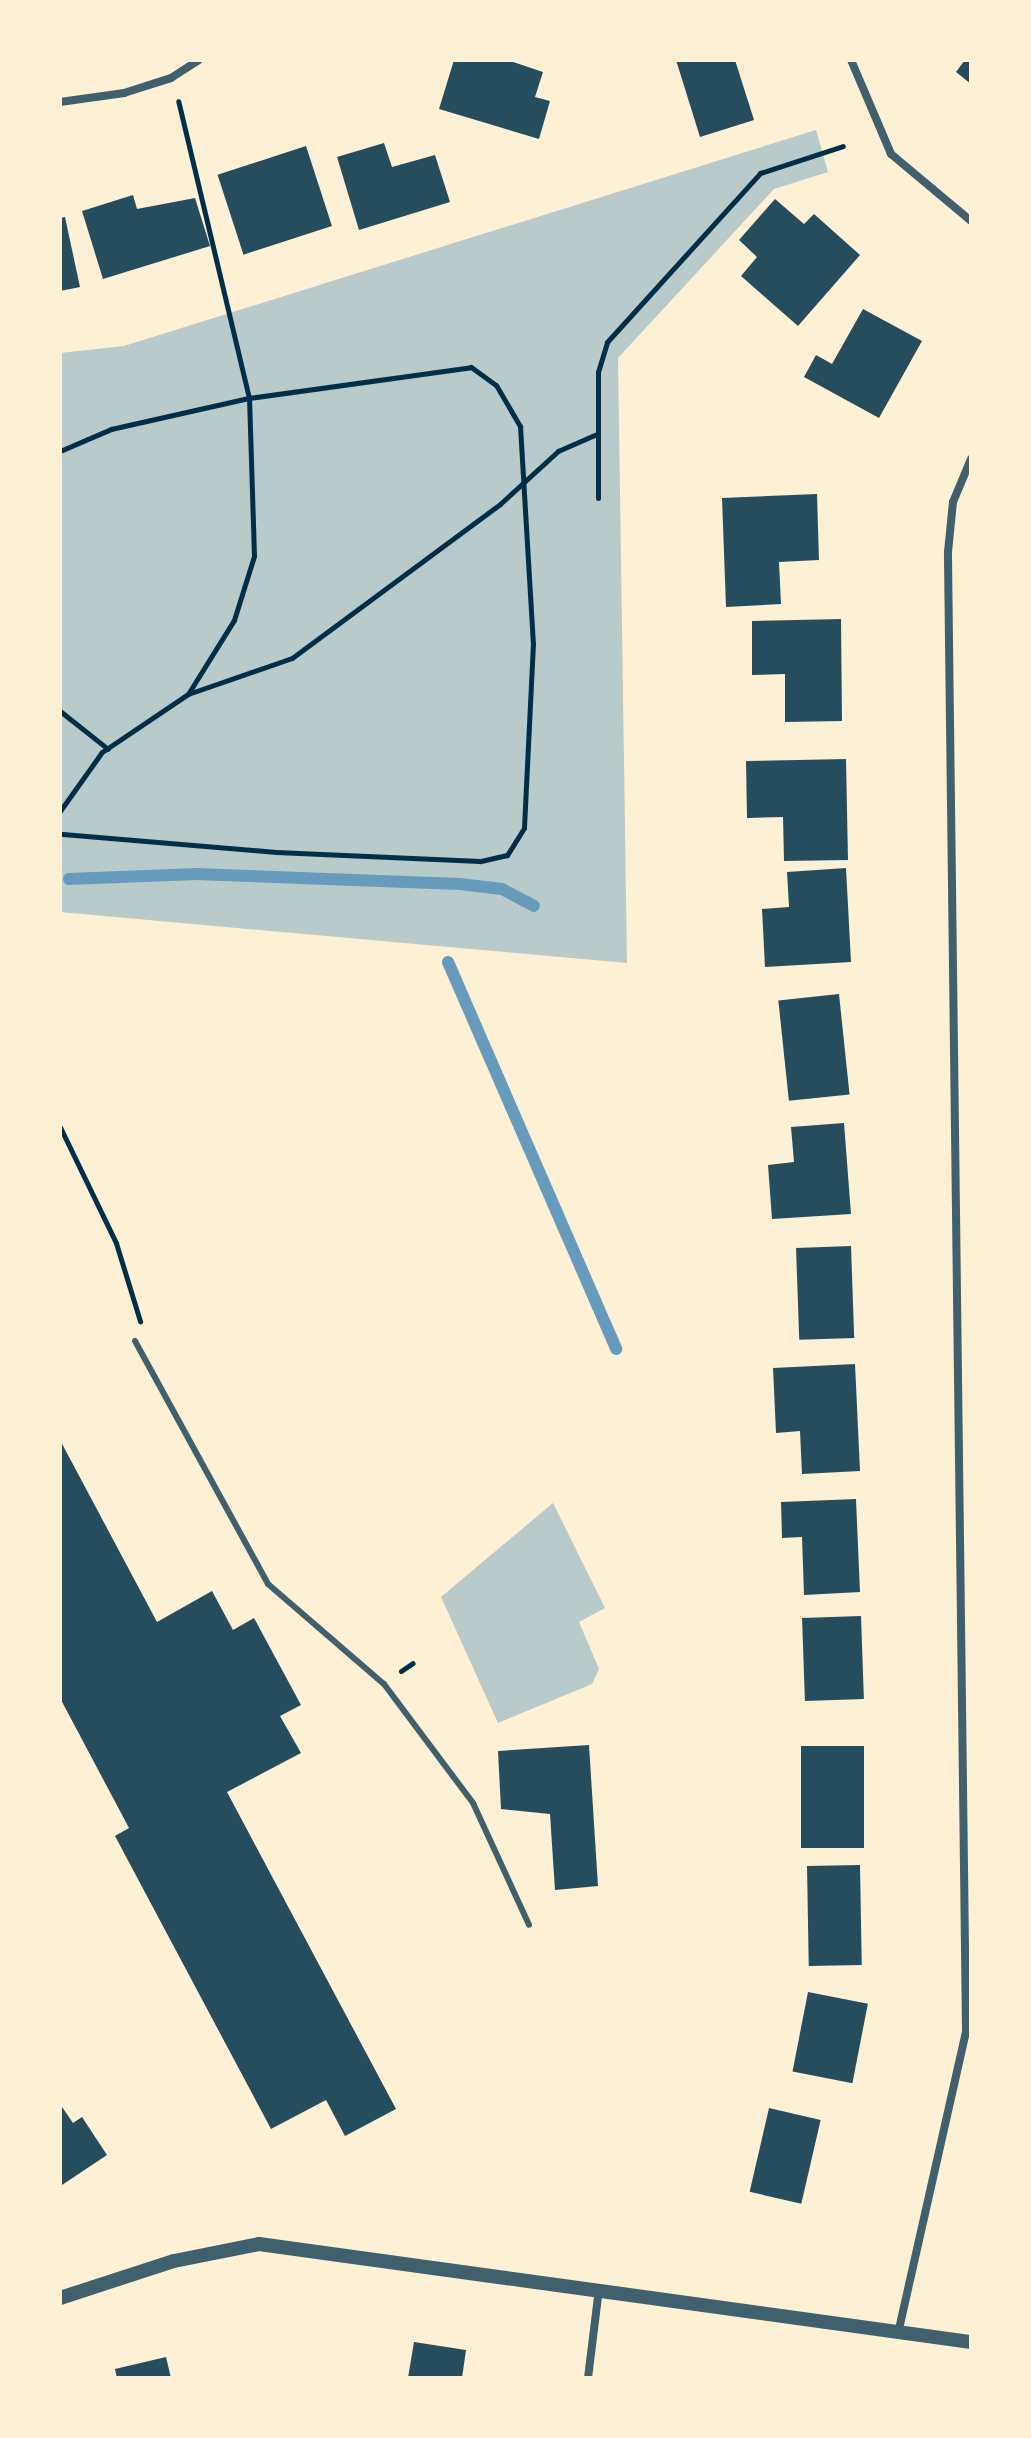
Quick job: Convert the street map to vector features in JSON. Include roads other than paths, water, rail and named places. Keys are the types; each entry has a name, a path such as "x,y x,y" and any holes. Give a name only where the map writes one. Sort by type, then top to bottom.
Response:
{"street":[{"path":"60,102 171,78 199,60"},
{"path":"851,60 891,154 971,221"},
{"path":"899,2329 966,2031 948,552 953,502 971,459"},
{"path":"60,2298 148,2268 259,2244 899,2329 971,2342"},
{"path":"588,2378 599,2289"}],"lane":[{"path":"135,1341 268,1584 384,1684 473,1803 529,1925"}],"waterway":[{"path":"69,879 197,874 460,884 502,889 534,906"},
{"path":"448,962 616,1349"}]}
